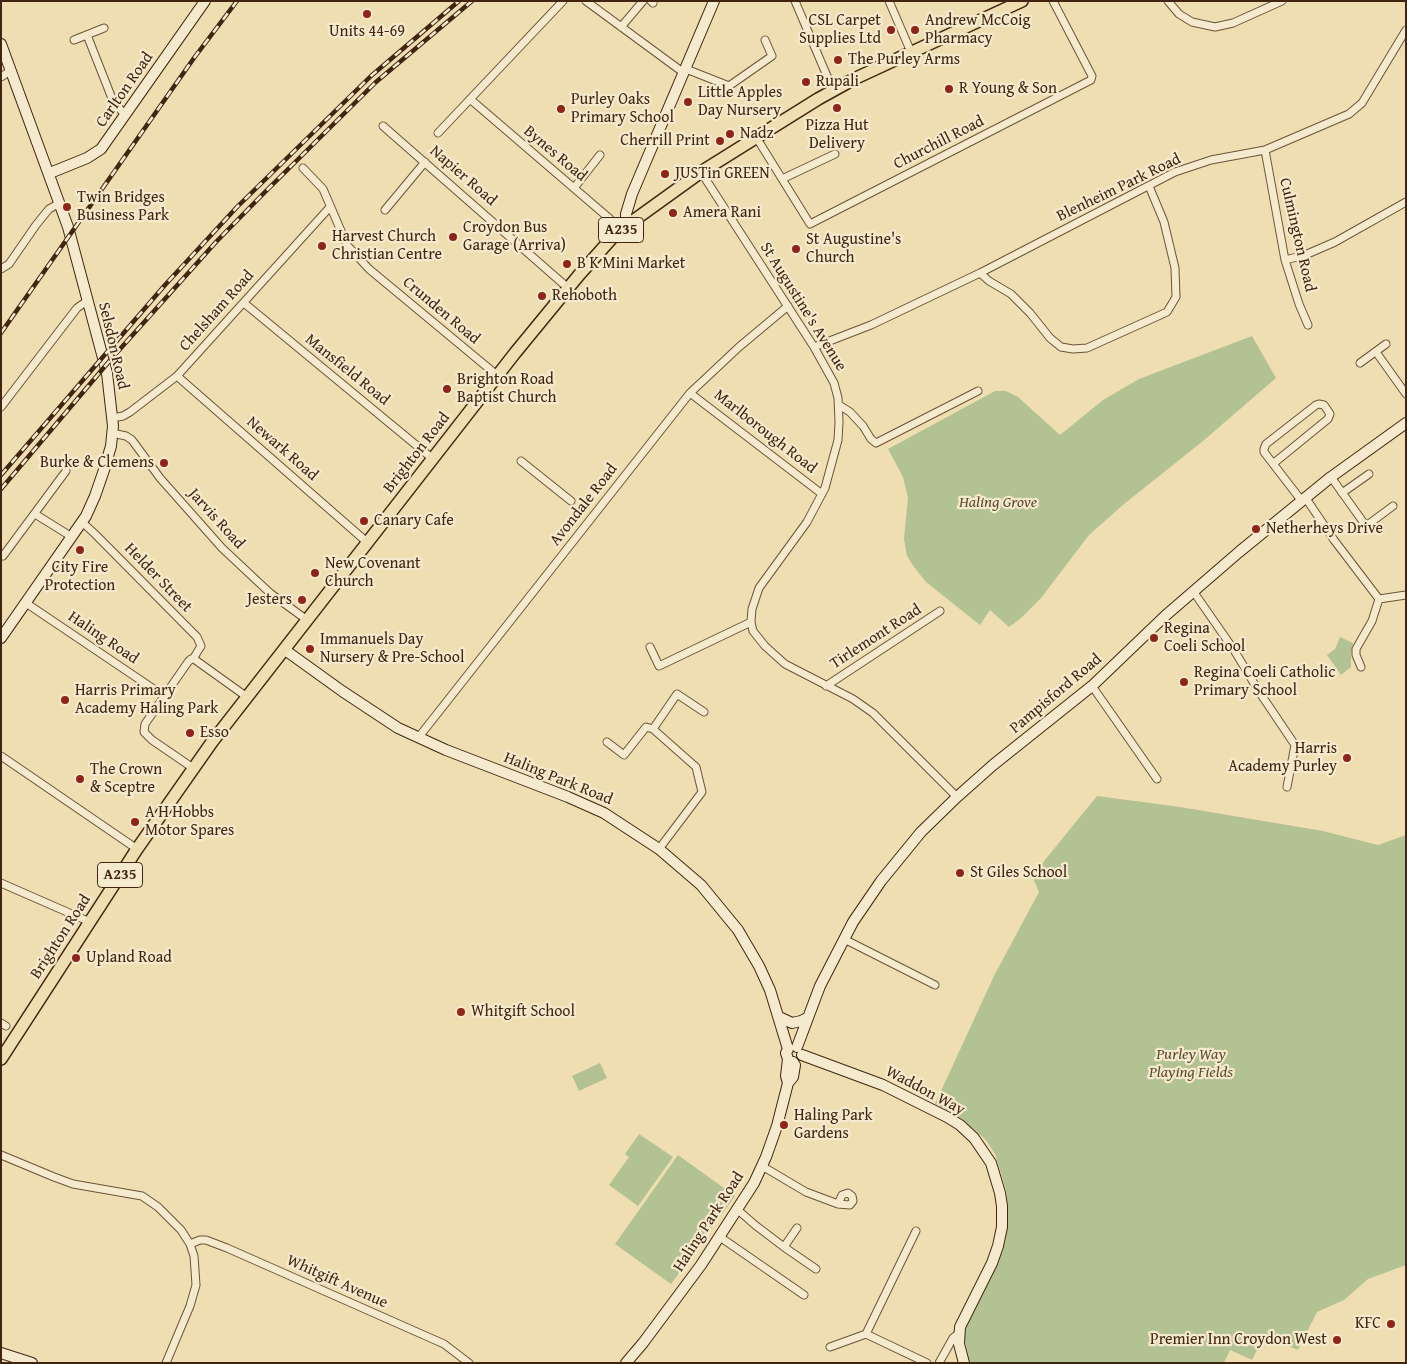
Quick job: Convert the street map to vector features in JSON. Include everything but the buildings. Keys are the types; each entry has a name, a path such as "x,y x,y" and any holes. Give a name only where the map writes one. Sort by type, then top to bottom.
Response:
{"main road":[{"name":"Brighton Road","path":"1,1059 137,849 193,768 498,376 604,246 623,228 701,172 834,90 1022,1"}],"street":[{"name":"Carlton Road","path":"50,174 82,161 98,152 205,1"},
{"path":"438,133 563,1"},
{"path":"586,1 685,71 729,86 772,56 765,40"},
{"path":"621,27 643,1"},
{"path":"623,228 632,194 714,1"},
{"path":"795,1 834,90"},
{"path":"889,1 911,52"},
{"name":"Churchill Road","path":"756,137 810,224 1092,80 1092,76 1053,1"},
{"path":"1168,1 1179,14 1192,22 1214,27 1228,25 1282,1"},
{"path":"74,40 104,28"},
{"name":"Blenheim Park Road","path":"814,346 871,325 980,273 1175,172 1210,160 1265,150 1300,136 1357,108 1367,95 1406,30"},
{"path":"87,35 113,101 125,115"},
{"name":"Selsdon Road","path":"1,44 6,74 50,174 76,254 107,373 112,418 109,452 101,480 82,522 1,638"},
{"name":"Bynes Road","path":"470,100 623,228"},
{"name":"Napier Road","path":"383,126 568,288"},
{"name":"Culmington Road","path":"1265,150 1285,260 1298,304 1308,325"},
{"path":"782,179 835,154"},
{"path":"574,188 600,155"},
{"path":"385,210 426,162"},
{"name":"Crunden Road","path":"303,168 323,189 347,245 369,269 498,376"},
{"name":"St Augustine's Avenue","path":"701,172 814,346 836,388 838,405 838,440 822,494 803,528 759,588 751,622"},
{"path":"980,273 989,281 1011,294 1030,313 1050,338 1061,347 1073,349 1087,348 1167,312 1176,297 1175,268 1164,222 1149,186"},
{"path":"632,194 633,201 641,215"},
{"path":"1285,260 1305,255 1335,242 1406,202"},
{"path":"1,269 10,264 49,209 60,203"},
{"name":"Chelsham Road","path":"112,418 127,414 177,376 330,207"},
{"path":"1,407 79,306 87,301"},
{"name":"Mansfield Road","path":"244,303 433,459"},
{"name":"Avondale Road","path":"418,738 690,392 739,347 788,306"},
{"path":"1360,363 1386,344"},
{"path":"1376,352 1406,394"},
{"name":"Newark Road","path":"177,376 368,543"},
{"path":"838,405 850,412 876,443 978,391"},
{"name":"Marlborough Road","path":"690,392 822,494"},
{"path":"1274,464 1329,418 1330,414 1324,405 1316,405 1266,444 1264,452 1274,464 1303,498 1379,600"},
{"name":"Pampisford Road","path":"794,1054 820,986 863,906 897,860 922,832 993,765 1092,686 1193,591 1303,498 1406,423"},
{"name":"Jarvis Road","path":"112,433 126,436 132,440 160,478 222,548 270,593 307,620"},
{"path":"521,461 571,501"},
{"path":"3,556 66,471"},
{"path":"1342,493 1369,474"},
{"path":"1331,477 1366,526 1393,506"},
{"path":"35,514 72,537"},
{"name":"Helder Street","path":"82,522 197,637 200,646 193,659"},
{"path":"1193,591 1295,744 1287,787"},
{"path":"1379,600 1406,595"},
{"path":"1361,667 1356,655 1356,649 1372,621 1379,600"},
{"name":"Haling Road","path":"26,603 164,696"},
{"name":"Tirlemont Road","path":"826,686 940,611"},
{"path":"650,647 659,666 751,622 755,635 771,653 791,668 853,699 873,713 957,797"},
{"name":"Haling Park Road","path":"285,650 390,723 418,738 604,813 660,849 701,885 738,930 770,990 794,1054 795,1065 793,1077 788,1083 777,1126 762,1166 738,1210 720,1237 679,1295 626,1363"},
{"path":"193,768 152,740 144,732 145,724 188,662 193,659 247,697"},
{"path":"1092,686 1157,779"},
{"path":"653,729 677,694 704,712"},
{"path":"607,742 624,755 646,727 653,729 696,767 702,792 660,849"},
{"path":"1,756 137,849"},
{"path":"1,883 90,922"},
{"path":"844,939 934,985"},
{"path":"779,1017 792,1023 807,1018"},
{"name":"Waddon Way","path":"794,1054 883,1085 947,1117 970,1134 987,1157 994,1170 1000,1193 1002,1227 992,1263 964,1316 958,1334"},
{"path":"1,1155 39,1172 73,1184 142,1196 152,1201 176,1224 190,1244 196,1274 193,1299 166,1363"},
{"path":"762,1166 806,1192 838,1204"},
{"path":"738,1210 755,1226 816,1269"},
{"path":"784,1247 797,1228"},
{"path":"830,1347 866,1334 916,1231"},
{"path":"720,1237 804,1295"},
{"name":"Whitgift Avenue","path":"190,1244 203,1240 218,1244 444,1344 469,1363"},
{"path":"866,1334 927,1363"},
{"path":"940,1363 953,1338 958,1334 964,1363"},
{"path":"1,1353 32,1363"}],"green space":[{"name":"Haling Grove","path":"1252,336 1276,378 1089,535 1041,598 1009,627 990,610 980,625 926,582 914,567 907,556 904,539 908,498 903,477 888,449 995,391 1006,391 1018,397 1060,435 1103,400 1139,379"},
{"path":"1340,637 1353,643 1351,667 1341,675 1327,655 1335,649"},
{"name":"Purley Way Playing Fields","path":"1097,796 1180,807 1323,831 1378,845 1406,835 1406,1265 1368,1279 1344,1300 1317,1312 1298,1350 1281,1343 1260,1344 1252,1360 1230,1350 1224,1363 972,1363 969,1360 964,1335 969,1319 999,1260 1005,1243 1008,1207 1006,1190 995,1154 986,1140 962,1119 935,1104 995,974 1039,892 1032,876"},
{"path":"600,1063 607,1078 579,1091 572,1076"},
{"path":"639,1134 673,1157 638,1206 609,1185 629,1157 625,1154"},
{"path":"678,1155 735,1196 671,1284 615,1244"}],"railway":[{"path":"1,333 194,58 237,1"},
{"path":"1,475 165,285 237,207 371,76 459,1"},
{"path":"1,489 112,358 216,242 376,82 472,1"}],"place":[{"name":"Units 44-69","path":"367,14"},
{"name":"CSL Carpet Supplies Ltd","path":"891,30"},
{"name":"Andrew McCoig Pharmacy","path":"915,30"},
{"name":"The Purley Arms","path":"838,60"},
{"name":"Rupali","path":"806,82"},
{"name":"R Young & Son","path":"949,89"},
{"name":"Little Apples Day Nursery","path":"688,102"},
{"name":"Pizza Hut Delivery","path":"837,108"},
{"name":"Purley Oaks Primary School","path":"561,109"},
{"name":"Nadz","path":"730,134"},
{"name":"Cherrill Print","path":"720,141"},
{"name":"JUSTin GREEN","path":"665,174"},
{"name":"Twin Bridges Business Park","path":"67,207"},
{"name":"Amera Rani","path":"673,213"},
{"name":"Croydon Bus Garage (Arriva)","path":"453,237"},
{"name":"Harvest Church Christian Centre","path":"322,246"},
{"name":"St Augustine's Church","path":"796,249"},
{"name":"B K Mini Market","path":"567,264"},
{"name":"Rehoboth","path":"542,296"},
{"name":"Brighton Road Baptist Church","path":"447,389"},
{"name":"Burke & Clemens","path":"164,463"},
{"name":"Canary Cafe","path":"364,521"},
{"name":"Netherheys Drive","path":"1256,529"},
{"name":"City Fire Protection","path":"80,550"},
{"name":"New Covenant Church","path":"315,573"},
{"name":"Jesters","path":"302,600"},
{"name":"Regina Coeli School","path":"1154,638"},
{"name":"Immanuels Day Nursery & Pre-School","path":"310,649"},
{"name":"Regina Coeli Catholic Primary School","path":"1184,682"},
{"name":"Harris Primary Academy Haling Park","path":"65,700"},
{"name":"Esso","path":"190,733"},
{"name":"Harris Academy Purley","path":"1347,758"},
{"name":"The Crown & Sceptre","path":"80,779"},
{"name":"A H Hobbs Motor Spares","path":"135,822"},
{"name":"St Giles School","path":"960,873"},
{"name":"Upland Road","path":"76,958"},
{"name":"Whitgift School","path":"461,1012"},
{"name":"Haling Park Gardens","path":"784,1125"},
{"name":"KFC","path":"1391,1324"},
{"name":"Premier Inn Croydon West","path":"1337,1340"}]}
